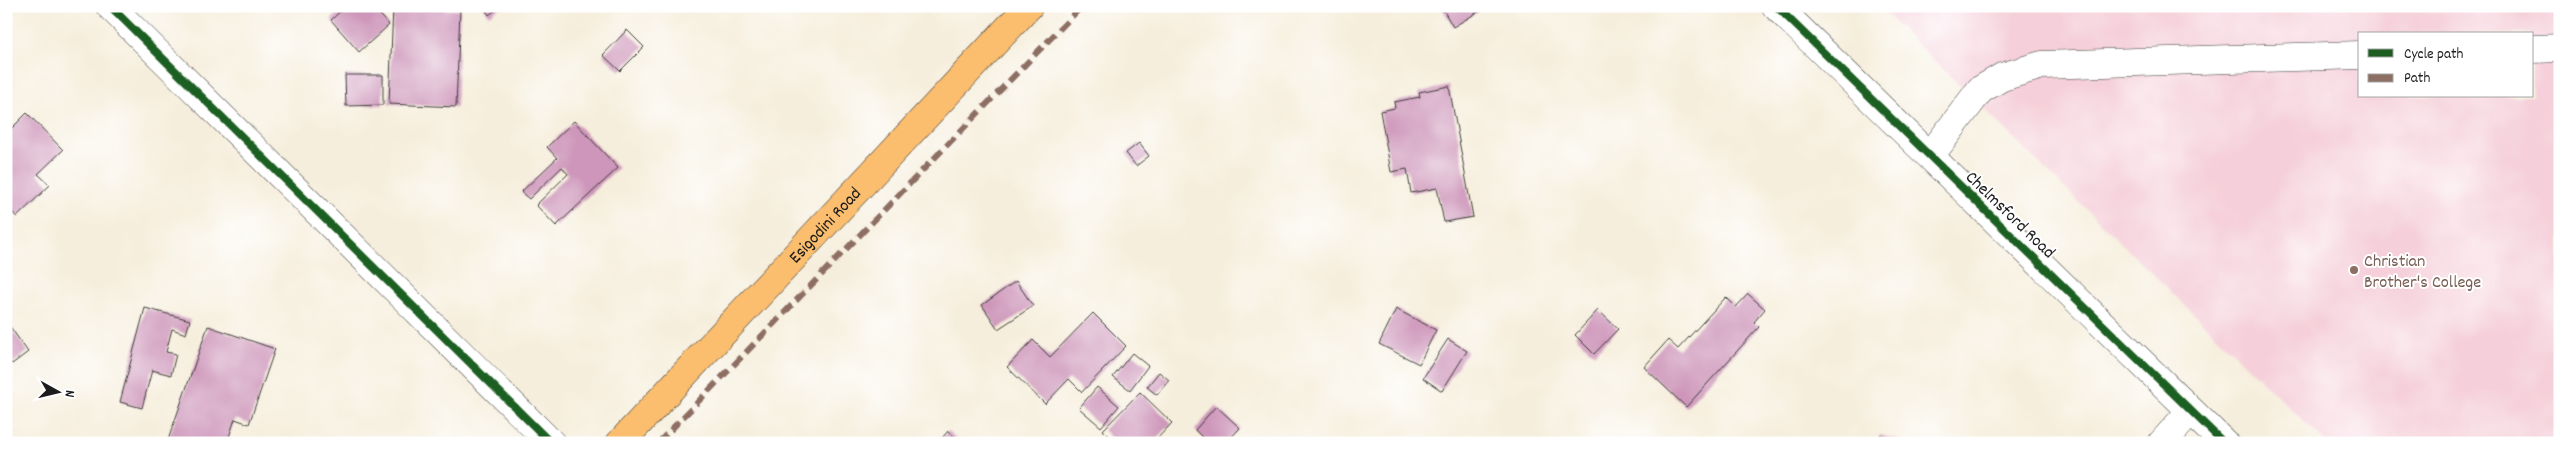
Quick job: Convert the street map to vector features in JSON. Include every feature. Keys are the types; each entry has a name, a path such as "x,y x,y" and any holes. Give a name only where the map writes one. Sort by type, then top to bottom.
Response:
{"main road":[{"name":"Esigodini Road","path":"620,443 1028,6"}],"street":[{"path":"110,6 551,443"},
{"name":"Chelmsford Road","path":"1776,6 2224,443"},
{"path":"2534,49 2560,48"},
{"path":"1930,156 1980,90 2002,77 2042,65 2358,54"},
{"path":"2162,443 2191,411"}],"shaded area":[{"name":"Christian Brother's College","path":"1878,6 2560,6 2560,443 2326,443"}],"building":[{"path":"346,6 383,6 377,11 389,25 359,52 331,20"},
{"path":"483,6 501,6 489,15"},
{"path":"1441,6 1488,6 1453,27"},
{"path":"393,7 460,10 456,107 389,104"},
{"path":"627,30 644,47 620,71 603,55"},
{"path":"345,75 383,75 383,105 346,106"},
{"path":"1449,86 1473,217 1444,222 1437,188 1411,193 1407,169 1391,172 1380,111 1395,108 1394,102 1420,97 1419,92"},
{"path":"27,113 63,150 38,174 50,185 17,217 6,205 6,134"},
{"path":"574,121 618,168 556,226 536,205 568,174 562,167 529,199 521,192 557,158 547,147"},
{"path":"1139,143 1149,156 1136,166 1126,153"},
{"path":"1016,281 1033,306 998,329 982,305"},
{"path":"1748,294 1765,309 1754,322 1759,327 1686,407 1644,367 1668,340 1678,349 1726,297 1736,307"},
{"path":"145,308 190,320 186,334 172,329 166,352 176,354 171,375 152,370 142,408 120,402"},
{"path":"1396,309 1436,330 1419,364 1379,344"},
{"path":"1598,310 1618,329 1594,354 1575,335"},
{"path":"1093,313 1126,346 1082,392 1069,379 1045,404 1007,367 1033,340 1050,357"},
{"path":"6,321 28,352 12,364 6,356"},
{"path":"208,326 275,349 249,424 235,419 227,443 167,443"},
{"path":"1448,339 1467,351 1442,391 1423,378"},
{"path":"1132,353 1148,366 1130,390 1113,377"},
{"path":"1159,372 1169,380 1157,395 1147,387"},
{"path":"1097,387 1119,406 1101,427 1079,408"},
{"path":"1140,392 1172,423 1153,443 1116,443 1103,430"},
{"path":"1216,406 1240,428 1226,443 1208,443 1195,430"},
{"path":"948,431 961,443 938,443"},
{"path":"1880,435 1903,442 1903,443 1878,443"}],"marked path":[{"path":"658,443 1082,6"}],"cycle path":[{"path":"110,6 551,443"},
{"path":"1776,6 2224,443"}],"place":[{"name":"Christian Brother's College","path":"2354,270"}]}
